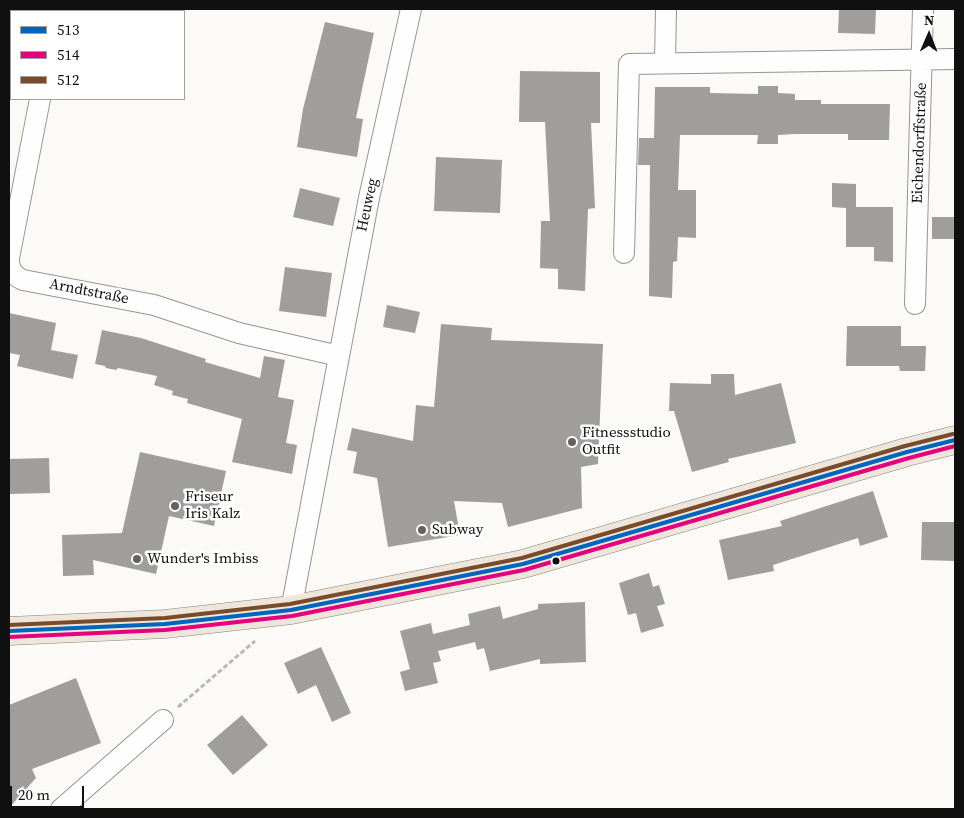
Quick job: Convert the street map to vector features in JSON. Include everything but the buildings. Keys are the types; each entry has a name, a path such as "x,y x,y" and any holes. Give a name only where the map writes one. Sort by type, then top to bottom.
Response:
{"main road":[{"path":"9,631 165,624 291,610 523,564 907,452 955,440"}],"street":[{"name":"Heuweg","path":"291,610 369,198 411,9"},
{"path":"665,63 666,9"},
{"name":"Eichendorffstraße","path":"915,304 923,9"},
{"path":"624,253 629,64 955,59"},
{"name":"Arndtstraße","path":"40,100 9,258 9,268 15,276 23,280 154,305 239,333 339,356"},
{"path":"61,809 163,720"}],"path":[{"path":"163,720 261,636"}],"transit line":[{"name":"512","path":"9,625 165,618 290,604 522,558 905,446 953,434"},
{"name":"513","path":"9,631 165,624 291,610 523,564 907,452 955,440"},
{"name":"514","path":"9,637 165,630 292,616 524,570 955,446"}],"place":[{"name":"Fitnessstudio Outfit","path":"572,442"},
{"name":"Friseur Iris Kalz","path":"175,506"},
{"name":"Subway","path":"422,530"},
{"name":"Wunder's Imbiss","path":"137,559"}]}
